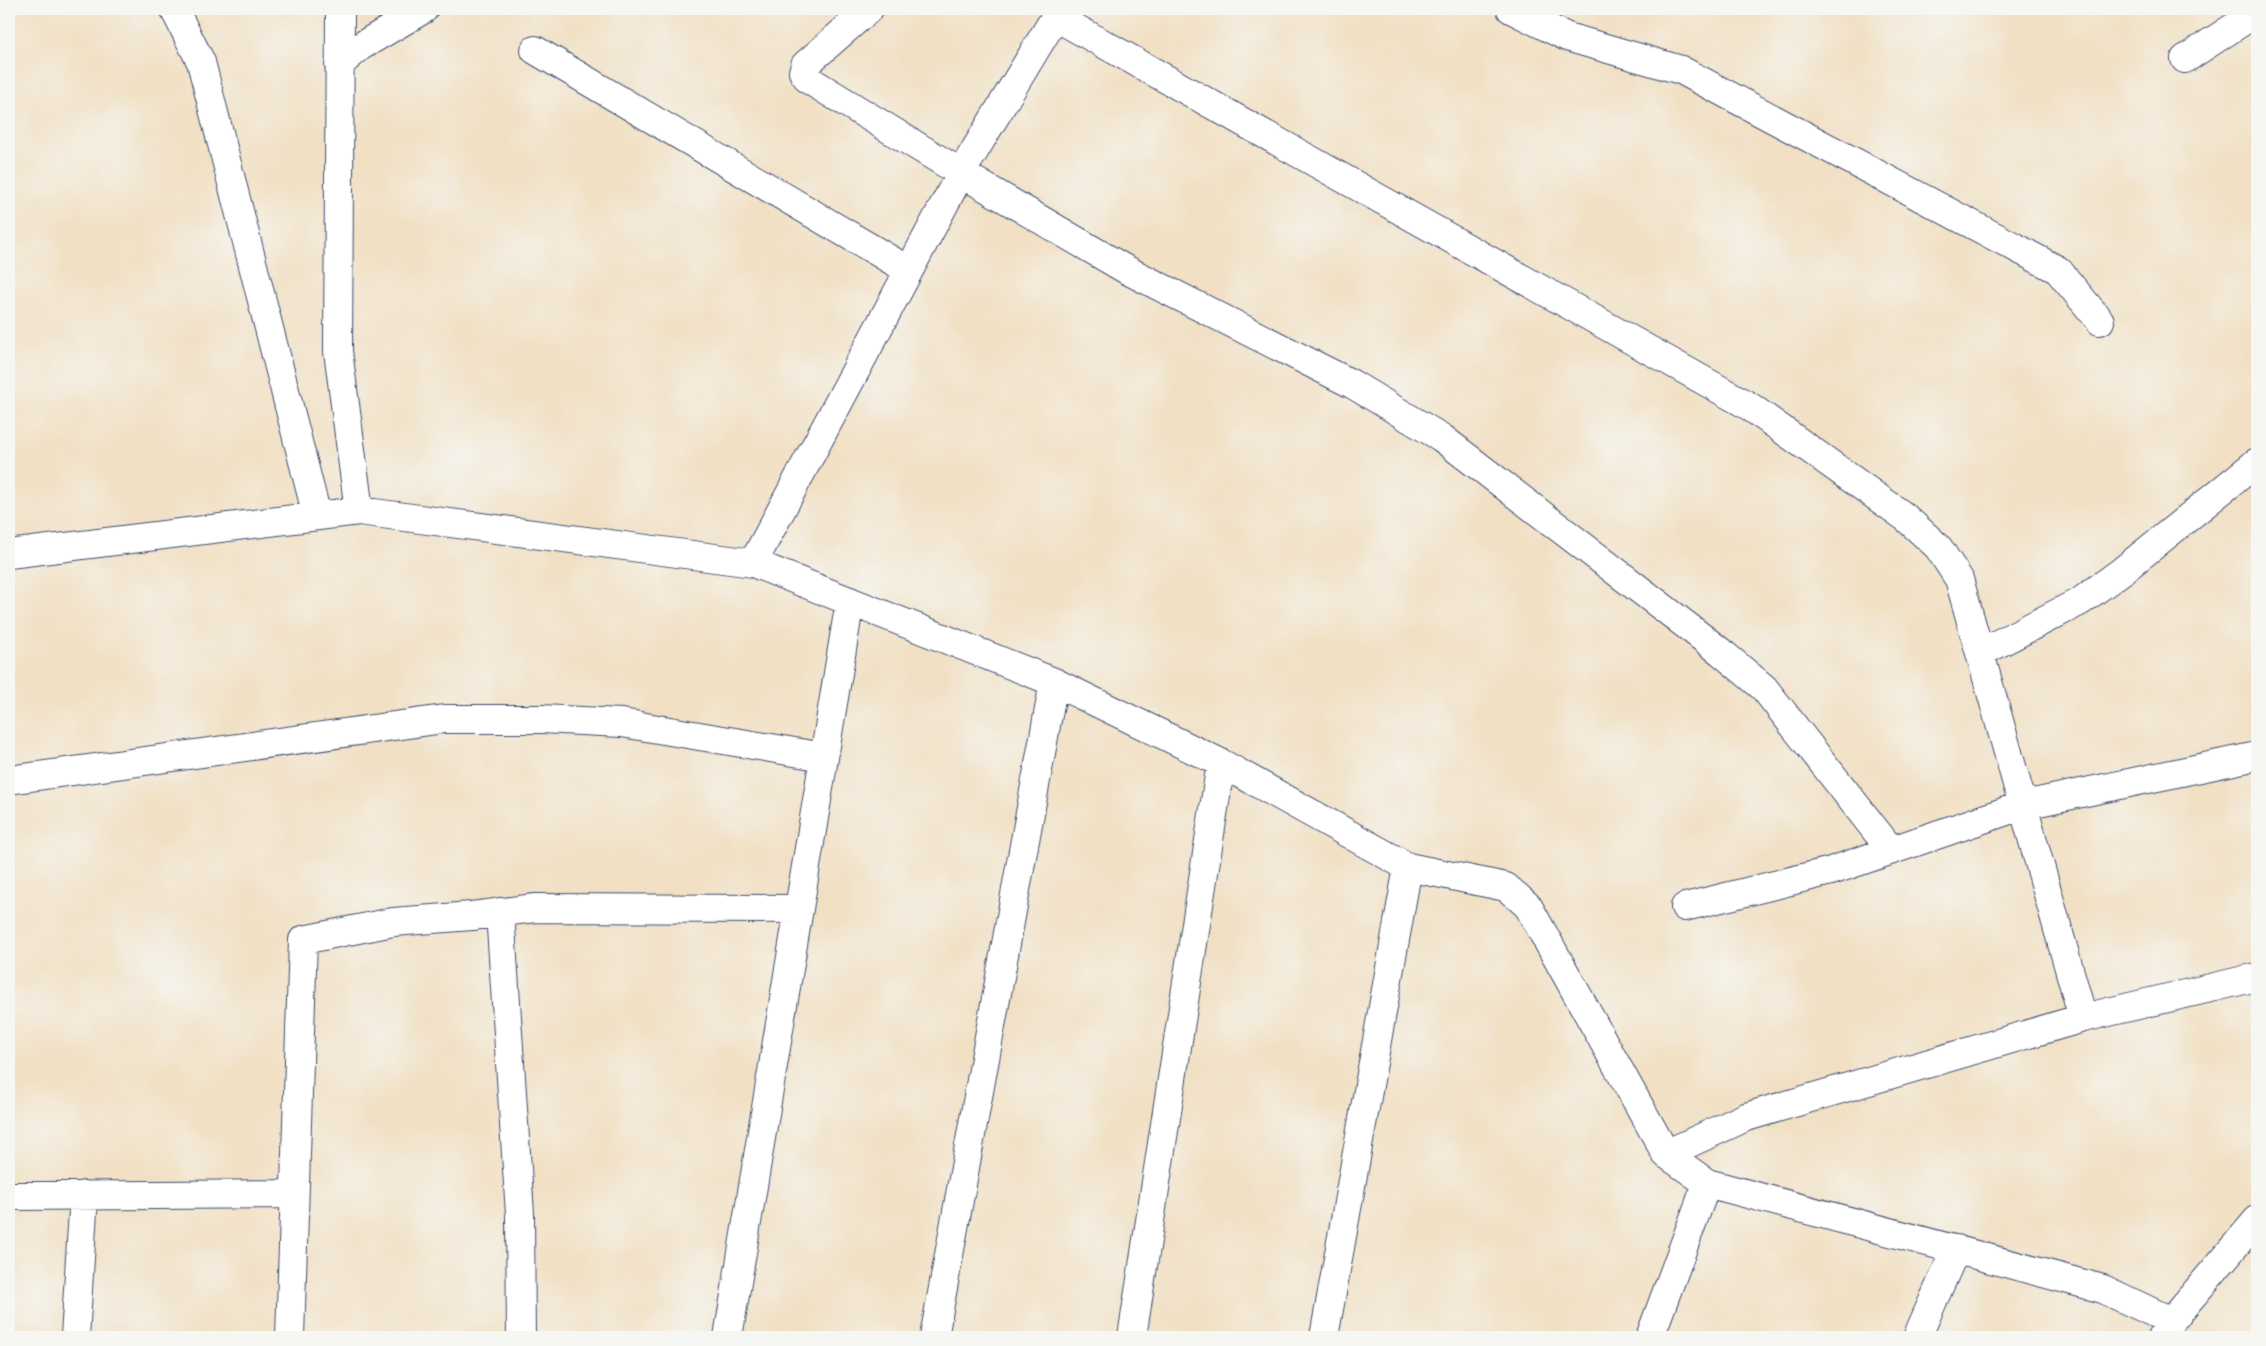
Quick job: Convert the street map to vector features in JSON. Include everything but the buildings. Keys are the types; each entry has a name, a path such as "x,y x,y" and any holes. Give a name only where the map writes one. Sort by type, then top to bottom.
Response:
{"street":[{"path":"174,9 201,62 317,516"},
{"path":"340,9 338,351 359,511"},
{"path":"339,65 361,46 424,9"},
{"path":"869,9 805,65 803,72 809,80 961,174 1125,269 1352,384 1442,438 1721,652 1764,688 1891,850"},
{"path":"1511,9 1567,37 1681,70 2058,270 2100,321"},
{"path":"753,563 908,270 961,174 1057,12 1749,406 1905,517 1938,547 1960,579 2083,1018"},
{"path":"2185,59 2257,12"},
{"path":"536,50 908,270"},
{"path":"1980,653 2081,601 2122,572 2257,462"},
{"path":"9,554 359,511 753,563 1054,682 1221,763 1408,868 1506,887 1528,906 1666,1154 1707,1183 2103,1288 2166,1329 2257,1220"},
{"path":"728,1337 850,601"},
{"path":"934,1337 1054,682"},
{"path":"9,780 444,719 541,719 622,723 824,757"},
{"path":"1684,907 1830,871 2024,805 2254,755"},
{"path":"1132,1337 1221,763"},
{"path":"1324,1337 1408,868"},
{"path":"290,1337 303,940 393,922 535,908 799,908"},
{"path":"500,912 520,1214 521,1337"},
{"path":"1666,1154 1746,1116 2083,1018 2257,977"},
{"path":"1650,1337 1707,1183"},
{"path":"9,1196 294,1194"},
{"path":"75,1337 84,1195"},
{"path":"1917,1337 1956,1249"}]}
